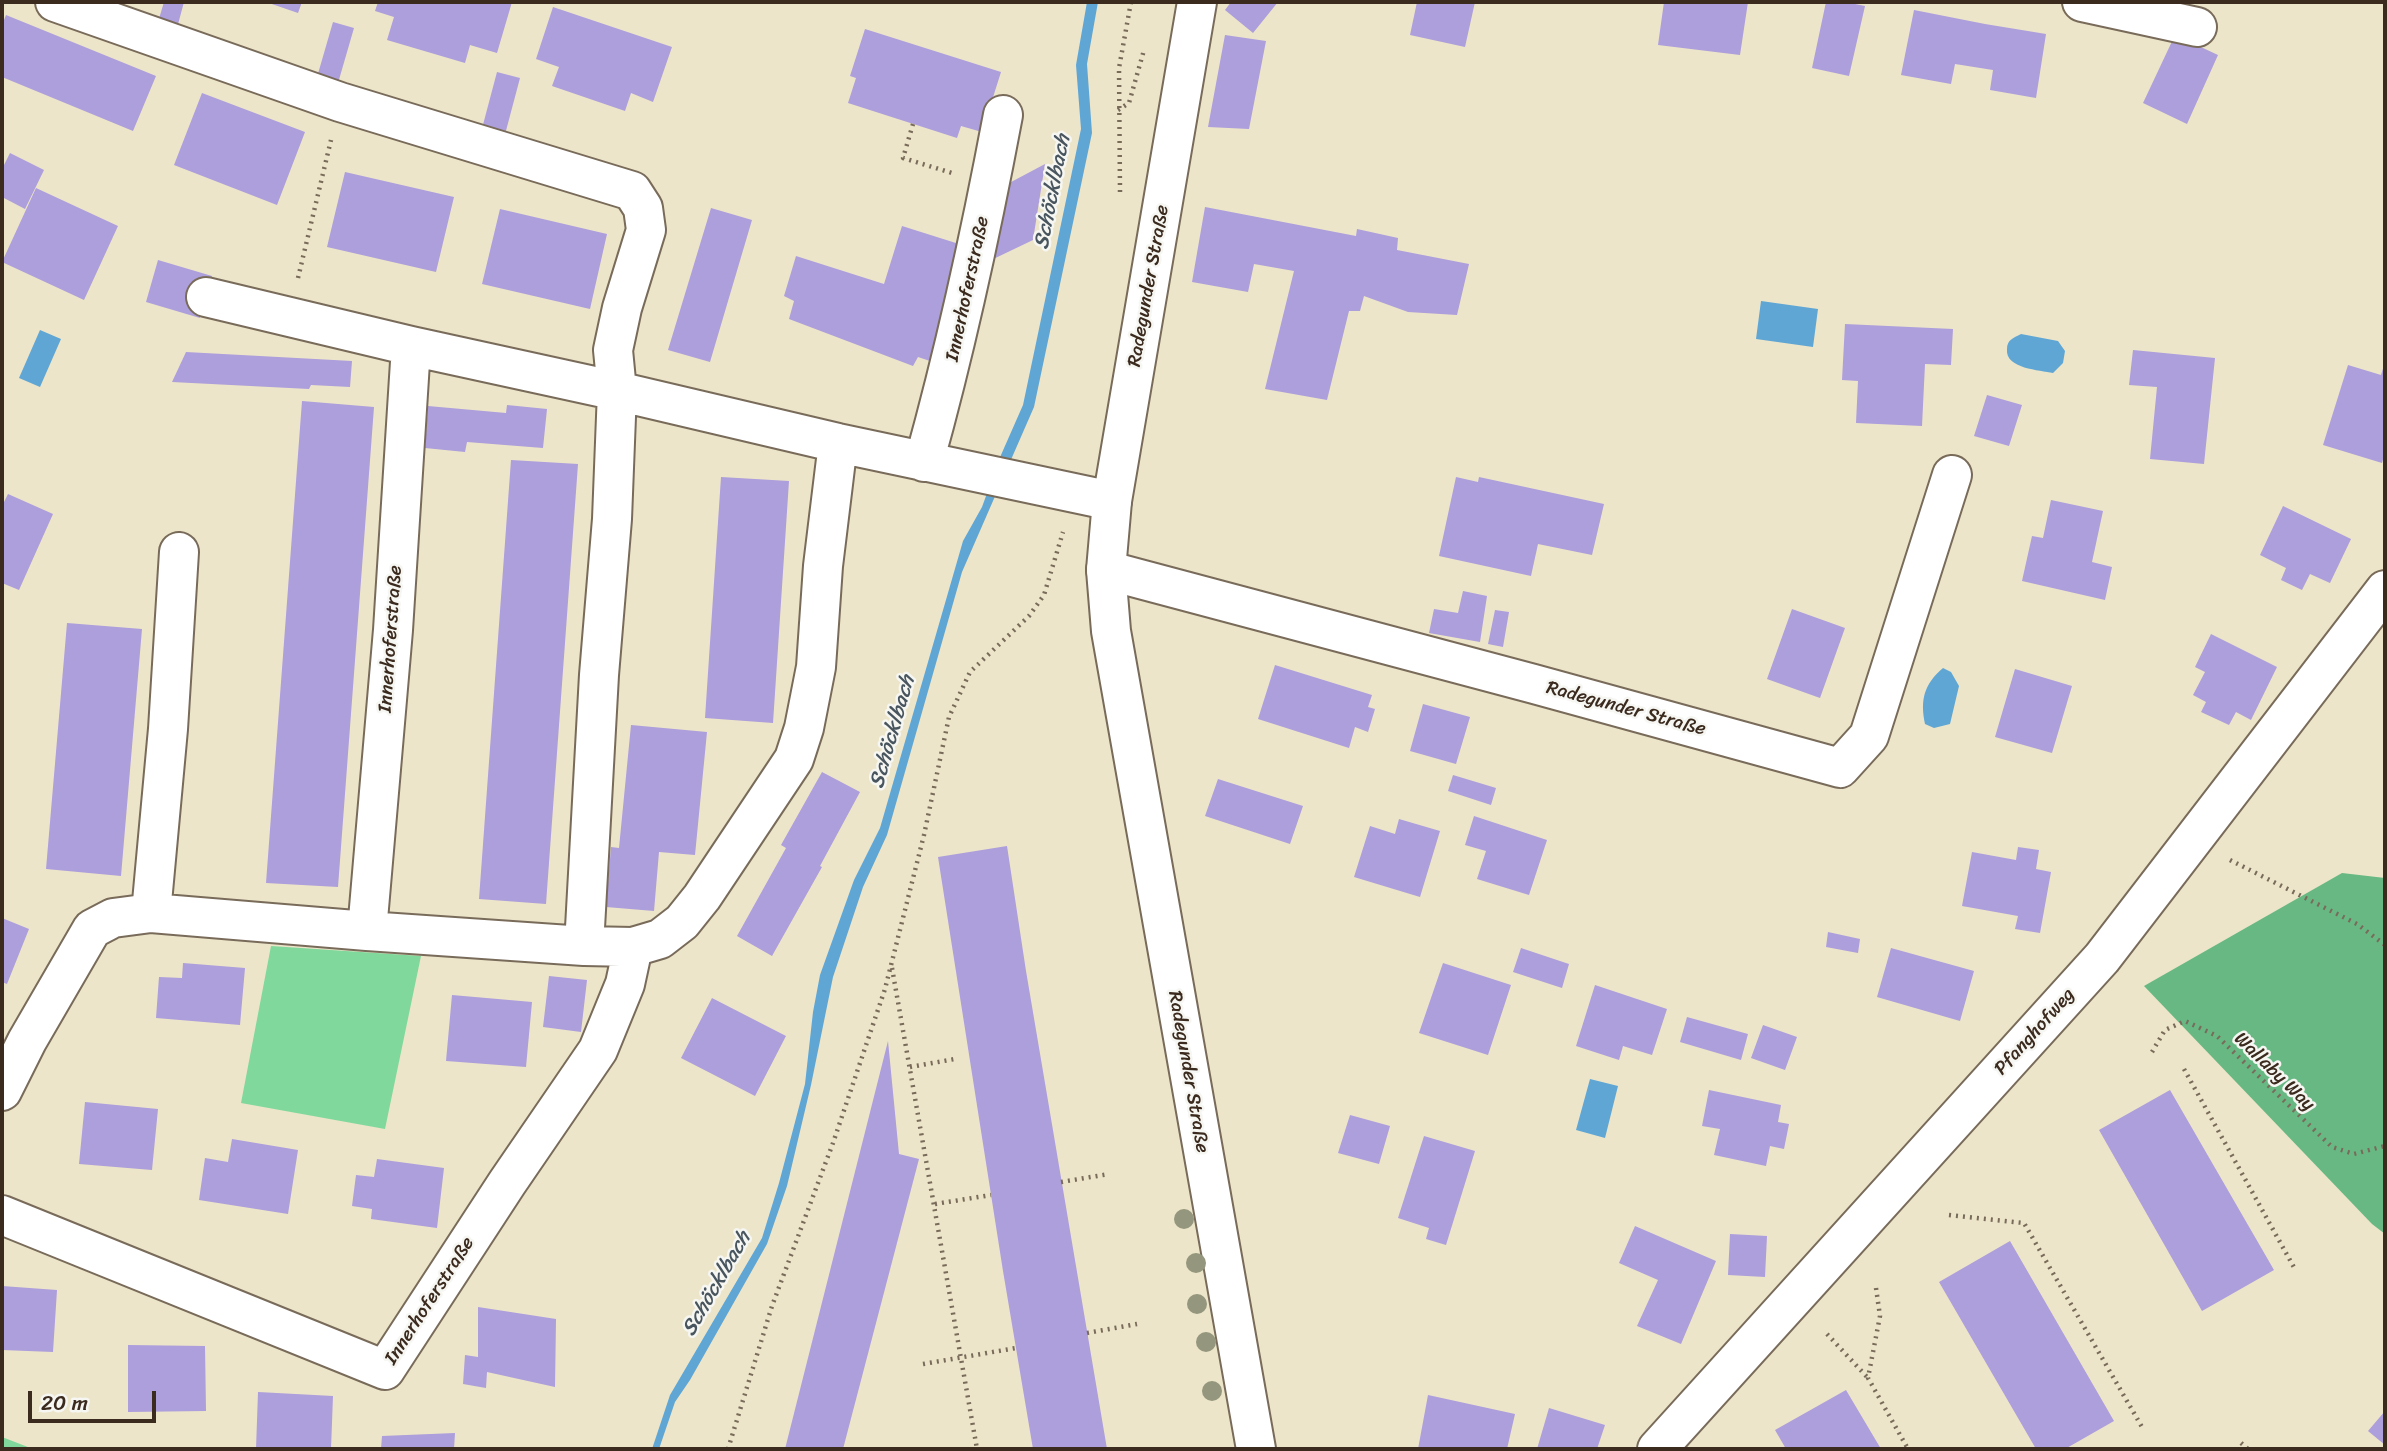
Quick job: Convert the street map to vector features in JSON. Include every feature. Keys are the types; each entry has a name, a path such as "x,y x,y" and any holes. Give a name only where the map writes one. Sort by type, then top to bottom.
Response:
{"street":[{"path":"55,2 340,102 632,191 643,208 646,230 622,308 613,350 617,391 612,519 598,675 584,946"},
{"name":"Radegunder Straße","path":"1198,2 1112,501 1106,570 1113,644 1256,1449"},
{"path":"2095,3 2197,27"},
{"name":"Innerhoferstraße","path":"924,462 951,367 1003,115"},
{"path":"206,297 838,443 1112,501"},
{"name":"Innerhoferstraße","path":"367,931 393,630 411,346"},
{"path":"2,1091 27,1041 92,929 113,918 151,914 584,946 633,947 660,939 682,922 702,897 753,816 794,759 809,708 816,667 823,566 838,443"},
{"name":"Radegunder Straße","path":"1106,570 1840,768 1869,736 1952,475"},
{"path":"151,914 168,729 179,552"},
{"name":"Pfanghofweg","path":"1657,1449 2102,958 2385,590"},
{"name":"Innerhoferstraße","path":"2,1215 385,1370 507,1182 558,1112 598,1050 625,984 633,947"}],"path":[{"path":"1121,204 1119,68 1130,2"},
{"path":"1118,110 1129,103 1145,49"},
{"path":"288,317 340,102"},
{"path":"913,124 903,158 990,184"},
{"path":"728,1449 772,1306 833,1143 885,989 924,835 949,717 970,672 1029,616 1044,595 1063,531 1054,489"},
{"path":"2192,841 2357,924 2385,945"},
{"path":"891,965 977,1449"},
{"name":"Wallaby Way","path":"2152,1052 2165,1030 2185,1021 2217,1036 2332,1147 2354,1154 2385,1146"},
{"path":"910,1067 955,1059"},
{"path":"2184,1069 2296,1271"},
{"path":"1061,1182 1109,1174"},
{"path":"935,1204 991,1195"},
{"path":"1949,1215 2024,1223 2142,1427"},
{"path":"1868,1377 1880,1316 1876,1288"},
{"path":"1087,1333 1137,1324"},
{"path":"1827,1334 1868,1377 1908,1449"},
{"path":"923,1364 1016,1348"},
{"path":"2241,1443 2248,1449"}],"green space":[{"path":"2342,873 2385,878 2385,1234 2372,1224 2144,986"},
{"path":"271,946 421,956 385,1129 241,1103"},
{"path":"2,1437 33,1449 2,1449"}],"water":[{"name":"Schöcklbach","path":"1087,2 1098,2 1087,64 1092,133 1034,407 962,572 887,835 863,887 833,977 787,1186 767,1244 675,1402 659,1449 652,1449 670,1395 762,1238 805,1084 820,975 854,880 880,828 963,541 982,507 1023,405 1081,129 1076,65"},
{"path":"1761,301 1818,309 1813,347 1756,339"},
{"path":"40,330 61,339 40,387 19,378"},
{"path":"2021,334 2058,341 2065,351 2063,363 2053,373 2017,365 2008,356 2007,349 2008,343"},
{"path":"1943,668 1951,672 1959,686 1950,724 1934,728 1925,724 1923,700 1931,680"},
{"path":"1590,1079 1618,1086 1605,1138 1576,1130"}],"building":[{"path":"164,2 184,2 177,28 158,22"},
{"path":"266,2 302,2 298,13"},
{"path":"378,2 512,2 497,53 470,45 465,63 387,40 394,17 375,11"},
{"path":"1231,2 1278,2 1253,33 1225,10"},
{"path":"1417,2 1475,2 1465,47 1410,35"},
{"path":"1664,2 1748,2 1740,55 1658,45"},
{"path":"1826,2 1865,6 1849,76 1812,68"},
{"path":"553,7 672,47 653,102 631,93 625,111 552,86 559,67 536,59"},
{"path":"1914,10 2046,34 2036,98 1990,90 1993,70 1955,64 1951,84 1901,75"},
{"path":"6,15 156,76 133,131 2,77 2,25"},
{"path":"333,22 354,28 336,90 315,84"},
{"path":"865,29 1001,72 982,132 961,126 957,138 848,103 856,78 850,76"},
{"path":"1225,35 1266,41 1249,129 1208,127"},
{"path":"2175,35 2218,55 2187,124 2143,103"},
{"path":"497,72 520,78 503,142 480,136"},
{"path":"202,93 305,132 277,205 174,165"},
{"path":"10,153 44,170 25,209 2,197 2,169"},
{"path":"1045,164 1033,240 985,263 998,189"},
{"path":"345,172 454,197 436,272 327,247"},
{"path":"36,188 118,226 84,300 2,262"},
{"path":"1205,207 1356,236 1357,229 1398,238 1397,250 1469,264 1457,315 1408,312 1364,296 1360,311 1349,311 1327,400 1265,389 1294,271 1254,264 1248,292 1192,282"},
{"path":"711,208 752,220 710,362 668,350"},
{"path":"500,209 607,234 590,309 482,284"},
{"path":"902,226 959,244 933,362 918,357 913,366 789,319 794,301 784,296 796,256 884,284"},
{"path":"158,260 212,276 200,318 146,302"},
{"path":"1845,324 1953,329 1951,365 1925,364 1922,426 1856,423 1858,381 1842,380"},
{"path":"2133,350 2215,358 2204,464 2150,459 2157,387 2129,385"},
{"path":"186,352 352,361 350,387 311,385 309,389 172,382"},
{"path":"2385,362 2385,452 2382,463 2323,445 2348,365 2381,375"},
{"path":"1987,395 2022,405 2009,446 1974,436"},
{"path":"302,401 374,407 338,887 266,883"},
{"path":"507,405 547,409 543,448 467,442 465,452 425,448 428,406 506,413"},
{"path":"511,460 578,464 546,904 479,899"},
{"path":"721,477 789,481 773,723 705,718"},
{"path":"1456,477 1478,482 1479,477 1604,504 1592,555 1538,544 1531,576 1439,556"},
{"path":"8,494 53,514 19,590 2,583 2,502"},
{"path":"2051,500 2103,511 2092,562 2112,567 2105,600 2022,581 2032,536 2043,538"},
{"path":"2283,506 2351,539 2330,583 2310,574 2302,590 2281,580 2286,568 2260,555"},
{"path":"1463,591 1487,596 1480,642 1429,633 1434,609 1458,613"},
{"path":"1792,609 1845,628 1820,698 1767,679"},
{"path":"1495,610 1509,612 1503,647 1488,644"},
{"path":"67,623 142,629 121,876 46,869"},
{"path":"2211,634 2277,667 2251,720 2236,712 2229,725 2201,712 2206,702 2193,695 2205,672 2195,667"},
{"path":"1275,665 1372,695 1368,707 1375,709 1368,732 1355,727 1349,748 1258,719"},
{"path":"2015,669 2072,686 2052,753 1995,737"},
{"path":"1423,704 1470,717 1456,764 1410,751"},
{"path":"631,725 707,732 695,855 659,852 654,911 606,907 611,847 619,848"},
{"path":"822,772 860,792 772,956 737,936 786,848 781,845"},
{"path":"1453,775 1496,788 1491,805 1448,791"},
{"path":"1218,779 1303,806 1290,844 1205,816"},
{"path":"1474,816 1547,840 1529,895 1477,879 1486,851 1465,845"},
{"path":"1399,819 1440,831 1420,897 1354,877 1370,826 1395,834"},
{"path":"1007,846 1107,1449 1033,1449 1003,1271 938,857"},
{"path":"2018,847 2039,850 2036,869 2051,872 2040,933 2015,929 2018,916 1962,906 1972,852 2016,860"},
{"path":"2,918 29,929 7,984 2,982"},
{"path":"1828,932 1860,939 1858,953 1826,947"},
{"path":"1521,948 1569,964 1562,988 1513,972"},
{"path":"1891,948 1974,971 1960,1021 1877,997"},
{"path":"183,963 245,968 240,1025 156,1018 159,977 182,978"},
{"path":"1443,963 1511,985 1488,1055 1419,1033"},
{"path":"549,976 587,980 581,1032 543,1027"},
{"path":"1595,985 1667,1009 1652,1055 1623,1046 1619,1060 1576,1046"},
{"path":"452,995 532,1002 526,1067 446,1061"},
{"path":"712,998 786,1036 755,1096 681,1058"},
{"path":"1687,1017 1748,1034 1741,1060 1680,1042"},
{"path":"1763,1025 1797,1037 1785,1070 1751,1058"},
{"path":"888,1041 899,1154 919,1159 843,1449 785,1449"},
{"path":"1709,1090 1781,1105 1778,1122 1789,1124 1784,1149 1770,1146 1766,1166 1714,1155 1720,1129 1702,1126"},
{"path":"2170,1090 2274,1270 2202,1311 2099,1130"},
{"path":"85,1102 158,1109 152,1170 79,1164"},
{"path":"1350,1115 1390,1126 1379,1164 1338,1153"},
{"path":"1424,1136 1475,1151 1446,1245 1426,1239 1429,1228 1398,1218"},
{"path":"232,1139 298,1150 288,1214 199,1200 205,1158 228,1162"},
{"path":"377,1159 444,1168 437,1228 371,1219 372,1209 352,1206 356,1175 374,1177"},
{"path":"1635,1226 1716,1261 1681,1344 1637,1326 1658,1280 1619,1263"},
{"path":"1730,1234 1767,1236 1765,1277 1728,1275"},
{"path":"2010,1241 2114,1421 2065,1449 2036,1449 1939,1282"},
{"path":"2,1286 57,1290 53,1352 2,1350"},
{"path":"478,1307 556,1319 555,1387 487,1372 486,1388 463,1384 465,1355 478,1357"},
{"path":"128,1345 205,1346 206,1411 128,1412"},
{"path":"1846,1390 1881,1449 1786,1449 1775,1430"},
{"path":"258,1392 333,1396 331,1449 256,1449"},
{"path":"1428,1395 1515,1414 1507,1449 1418,1449"},
{"path":"1549,1408 1605,1425 1597,1449 1537,1449"},
{"path":"2385,1411 2385,1445 2368,1431"},
{"path":"455,1433 454,1449 381,1449 382,1436"}]}
